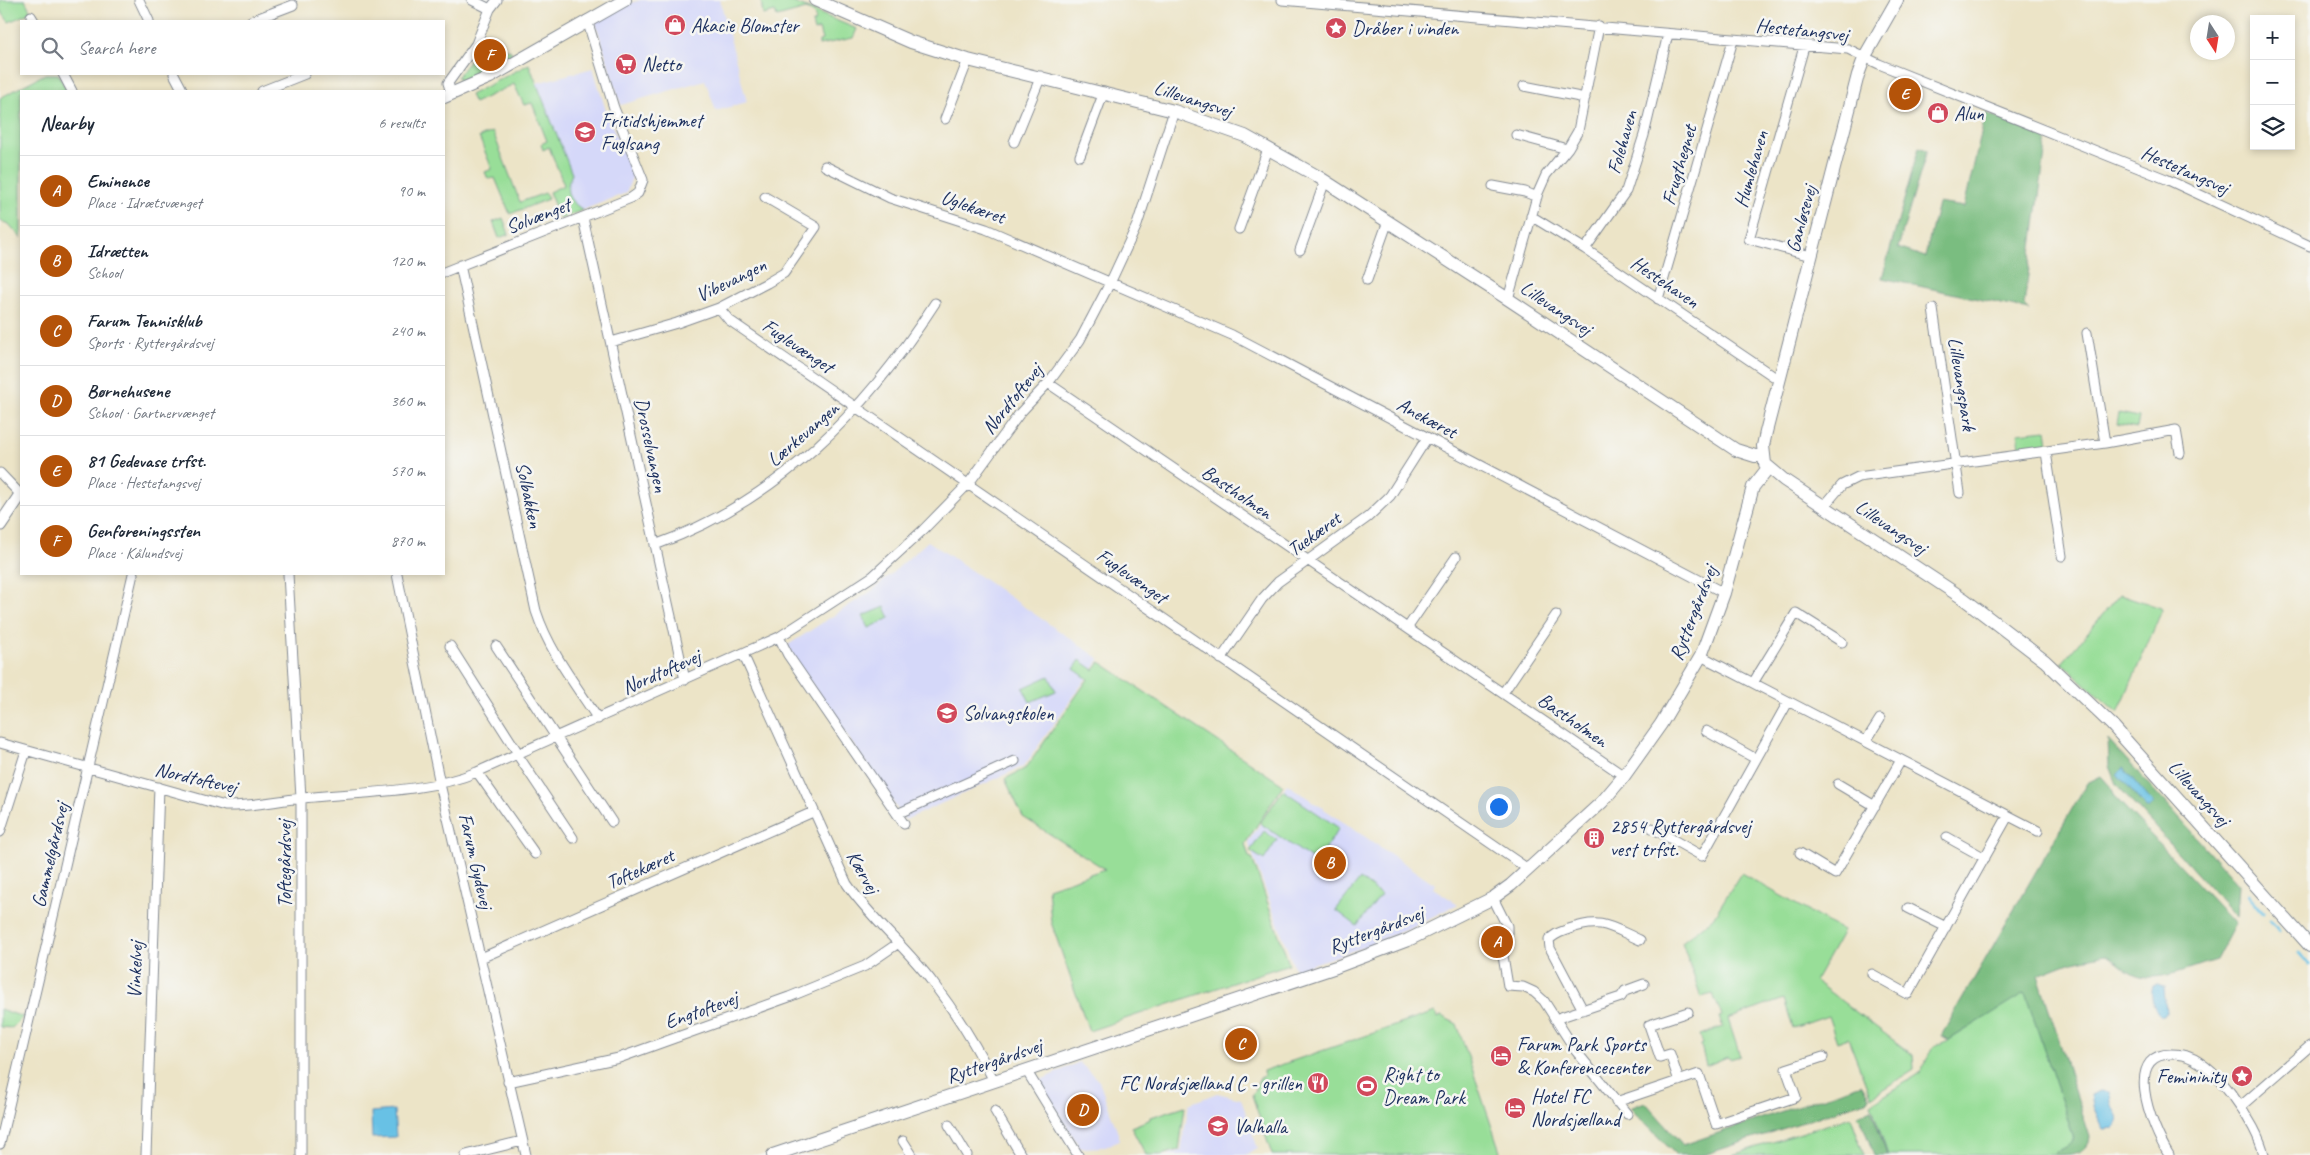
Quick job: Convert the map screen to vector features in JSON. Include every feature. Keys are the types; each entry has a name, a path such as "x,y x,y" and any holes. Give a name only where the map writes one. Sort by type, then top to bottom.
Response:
{"street":[{"path":"139,0 149,20"},
{"path":"472,0 490,9"},
{"path":"497,0 490,9 476,44 448,83 448,95 492,76 624,0"},
{"name":"Lillevangsvej","path":"814,0 910,42 968,60 1041,76 1174,111 1244,136 1325,180 1736,450 1755,456 1765,462 1964,599 2045,661 2112,725 2310,946"},
{"name":"Hestetangsvej","path":"1282,0 1599,26 1848,50 1865,56 1878,64 2166,179 2310,246"},
{"name":"Ganløsevej","path":"1765,462 1766,432 1865,56 1897,0"},
{"path":"254,20 293,5"},
{"name":"Solvænget","path":"445,272 631,198 642,188 643,180 614,108 587,20"},
{"path":"1508,299 1531,216 1546,175 1567,149 1578,131 1599,26"},
{"name":"Folehaven","path":"1585,249 1626,192 1644,135 1668,34"},
{"name":"Frugthegnet","path":"1658,298 1734,40"},
{"name":"Humlehaven","path":"1804,47 1749,239 1811,256"},
{"path":"945,119 968,60"},
{"path":"64,75 71,90"},
{"path":"175,75 182,90"},
{"path":"265,90 302,75"},
{"path":"1014,142 1041,76"},
{"path":"1524,86 1586,98"},
{"path":"1080,156 1104,92"},
{"name":"Nordtoftevej","path":"0,743 225,806 239,807 301,798 440,784 477,772 779,637 872,576 923,530 969,483 1020,412 1048,383 1080,340 1111,282 1137,225 1174,111"},
{"path":"1516,135 1567,149"},
{"path":"1239,229 1268,149"},
{"name":"Uglekæret","path":"825,166 890,198 986,229 1111,282"},
{"path":"1300,250 1325,180"},
{"path":"1493,186 1526,192 1537,197"},
{"name":"Vibevangen","path":"611,342 677,323 719,308 784,273 816,227 765,197"},
{"name":"Hestehaven","path":"1531,216 1585,249 1779,380"},
{"name":"Drosselvangen","path":"583,218 685,680"},
{"path":"1367,280 1388,221"},
{"name":"Solbakken","path":"460,265 543,633 598,719"},
{"name":"Anekæret","path":"1111,282 1232,336 1724,593"},
{"name":"Lærkevangen","path":"655,545 683,535 734,509 777,480 816,448 858,407 935,303"},
{"name":"Fuglevænget","path":"719,308 729,320 969,483 1221,659 1528,869"},
{"name":"Lillevangspark","path":"1933,309 1960,493"},
{"path":"2087,333 2105,444"},
{"name":"Bastholmen","path":"1048,383 1624,776"},
{"path":"1825,505 1842,485 1858,477 2105,444 2176,430 2180,453"},
{"name":"Tuekæret","path":"1221,659 1262,599 1278,582 1368,517 1390,496 1427,438"},
{"path":"2046,452 2062,556"},
{"name":"Ryttergårdsvej","path":"773,1155 1394,945 1493,898 1580,823 1624,776 1668,713 1701,656 1724,593 1753,486 1765,462"},
{"path":"0,473 20,493"},
{"path":"0,524 20,495"},
{"path":"1408,627 1456,557"},
{"name":"Gammelgårdsvej","path":"0,1144 133,575"},
{"name":"Toftegårdsvej","path":"288,575 301,798 301,1155"},
{"name":"Farum Gydevej","path":"397,575 440,784 526,1155"},
{"path":"1753,683 1796,613 1842,642"},
{"path":"1503,693 1556,614"},
{"path":"779,637 788,654 904,824"},
{"path":"450,646 517,754 574,838"},
{"path":"496,646 612,822"},
{"name":"Kærvej","path":"744,654 847,884 862,906 932,982 981,1057 994,1081"},
{"path":"1701,656 2038,831"},
{"path":"1652,828 1702,856 1788,702"},
{"path":"1866,741 1880,719"},
{"path":"1706,731 1756,759"},
{"path":"0,832 26,751"},
{"path":"1800,853 1835,874 1901,760"},
{"path":"898,814 1015,761"},
{"path":"477,772 535,854"},
{"path":"1838,784 1875,806"},
{"name":"Vinkelvej","path":"146,1155 159,787"},
{"name":"Toftekæret","path":"481,958 814,812"},
{"path":"1872,974 1908,994 2008,816"},
{"path":"1948,837 1984,858"},
{"path":"1493,898 1506,926 1507,936 1503,956 1508,986 1522,987 1534,992 1544,1001 1576,1051 1627,1114"},
{"path":"1908,908 1946,927"},
{"path":"1583,1010 1550,948 1549,940 1555,934 1591,922 1601,923 1640,940"},
{"name":"Engtoftevej","path":"508,1082 618,1058 781,1000 857,969 897,944"},
{"path":"1555,1019 1621,998 1625,991 1644,984"},
{"path":"1679,1081 1670,1054 1660,1057 1649,1025 1688,1012"},
{"path":"2241,1106 2310,1046"},
{"path":"2169,1155 2155,1130 2143,1083 2150,1061 2156,1056 2184,1055 2199,1062 2221,1082 2241,1106 2253,1128 2264,1155"},
{"path":"1616,1102 1699,1074 1716,1124 1796,1098 1786,1069 1823,1057"},
{"path":"1026,1070 1078,1155"},
{"path":"995,1111 1022,1155"},
{"path":"949,1125 967,1155"},
{"path":"466,1155 522,1141"},
{"path":"903,1141 912,1155"}],"shaded area":[{"path":"641,0 720,0 747,102 716,111 705,80 621,105 595,21 630,3"},
{"name":"Fritidshjemmet Fuglsang","path":"593,68 607,114 633,175 626,193 583,210 569,199 566,185 572,174 537,83"},
{"name":"Solvangskolen","path":"928,541 1100,659 1024,766 905,820 792,656 788,645 873,590"},
{"path":"1287,784 1435,884 1433,888 1458,904 1412,927 1364,947 1295,970 1248,842"},
{"path":"1079,1062 1099,1081 1120,1139 1106,1147 1080,1148 1039,1081"},
{"name":"Valhalla","path":"1217,1093 1241,1099 1258,1149 1245,1155 1167,1155 1181,1151 1189,1104"}],"green space":[{"path":"0,0 25,0 31,12 9,22 0,10"},
{"path":"761,0 792,2 857,29 853,38 819,45 819,41 822,40 819,29 814,31 812,23 816,21 814,14 806,9 777,17 775,12 763,15"},
{"path":"484,41 511,51 513,59 470,81 459,80 457,77"},
{"path":"529,64 572,174 568,186 568,195 583,210 560,219 549,192 564,185 549,147 543,150 541,144 547,141 532,103 524,105 514,84 474,103 470,95"},
{"path":"43,75 59,75 66,90 20,90 20,237 9,224 0,221 0,98"},
{"path":"1986,113 2047,138 2024,305 2029,310 1882,278 1919,147 1927,150 1898,248 1925,257 1938,203 1964,207"},
{"path":"493,132 520,202 545,193 548,199 510,214 495,178 488,179 485,172 492,169 479,137"},
{"path":"503,218 509,234 499,238 493,222"},
{"path":"2119,413 2139,417 2137,428 2117,424"},
{"path":"2046,430 2048,444 2020,447 2018,433"},
{"path":"2120,594 2161,608 2162,610 2118,713 2062,663"},
{"path":"885,607 890,618 869,628 863,616"},
{"path":"1080,660 1094,670 1100,662 1283,785 1245,844 1249,857 1252,858 1289,964 1089,1031 1051,922 1048,888 1105,869 1023,817 1005,779 1026,768 1088,679 1074,669"},
{"path":"1049,676 1056,691 1030,702 1023,688"},
{"path":"2108,739 2238,884 2236,917 2116,784 2109,766"},
{"path":"2101,776 2109,785 2114,796 2235,924 2216,960 2176,973 2155,977 2137,975 2105,955 2069,963 2038,975 2090,1137 2089,1143 2082,1151 2053,1155 2071,1143 2073,1135 2025,993 1949,1040 1941,1036 2087,783"},
{"path":"1283,790 1339,828 1316,862 1260,823"},
{"path":"1264,831 1277,840 1264,860 1250,851"},
{"path":"1741,873 1843,931 1815,981 1913,1055 1914,1069 1871,1097 1848,1038 1837,1042 1828,1016 1793,1028 1784,999 1728,1019 1740,1056 1730,1059 1727,1057 1706,1066 1700,1035 1723,1027 1719,1017 1722,1016 1713,994 1701,997 1682,942 1713,918"},
{"path":"1360,879 1381,895 1357,926 1336,910"},
{"path":"2025,992 2073,1135 2071,1144 2053,1155 1888,1155 1871,1104 1919,1074 1934,1046 1949,1040"},
{"path":"0,1009 23,1017 12,1028 0,1027"},
{"name":"Right to Dream Park","path":"1435,1012 1437,1018 1441,1016 1457,1024 1500,1151 1498,1155 1272,1155 1252,1095 1260,1078 1264,1076 1263,1071"},
{"path":"1862,1084 1869,1097 1866,1101 1704,1155 1676,1155 1630,1108 1645,1102 1683,1145"},
{"path":"1185,1106 1179,1150 1161,1155 1146,1155 1131,1127 1151,1119 1151,1117"},
{"path":"1871,1109 1887,1155 1874,1155 1861,1120 1857,1115"},
{"path":"1851,1117 1864,1155 1732,1155"}],"water":[{"path":"2123,768 2154,804 2147,809 2117,774"},
{"path":"2157,985 2164,988 2166,1013 2164,1016 2160,1016 2153,1002 2153,986"},
{"path":"2100,1091 2109,1092 2111,1103 2119,1119 2114,1128 2103,1129 2093,1106 2091,1095"},
{"path":"394,1110 396,1137 372,1138 371,1112"}],"waterway":[{"path":"2248,895 2263,913"},
{"path":"2270,920 2279,931"},
{"path":"2299,953 2310,965"}],"place":[{"name":"Akacie Blomster","path":"675,25"},
{"name":"Dråber i vinden","path":"1336,28"},
{"name":"Genforeningssten","path":"490,55"},
{"name":"Netto","path":"626,64"},
{"name":"81 Gedevase trfst.","path":"1905,94"},
{"name":"Alun","path":"1938,113"},
{"name":"Fritidshjemmet Fuglsang","path":"585,132"},
{"name":"Solvangskolen","path":"947,713"},
{"name":"2854 Ryttergårdsvej vest trfst.","path":"1594,838"},
{"name":"Idrætten","path":"1330,863"},
{"name":"Eminence","path":"1497,942"},
{"name":"Farum Tennisklub","path":"1241,1044"},
{"name":"Farum Park Sports & Konferencecenter","path":"1501,1056"},
{"name":"Femininity","path":"2242,1076"},
{"name":"FC Nordsjælland C - grillen","path":"1318,1083"},
{"name":"Right to Dream Park","path":"1367,1086"},
{"name":"Hotel FC Nordsjælland","path":"1515,1108"},
{"name":"Børnehusene","path":"1083,1110"},
{"name":"Valhalla","path":"1218,1126"}]}
